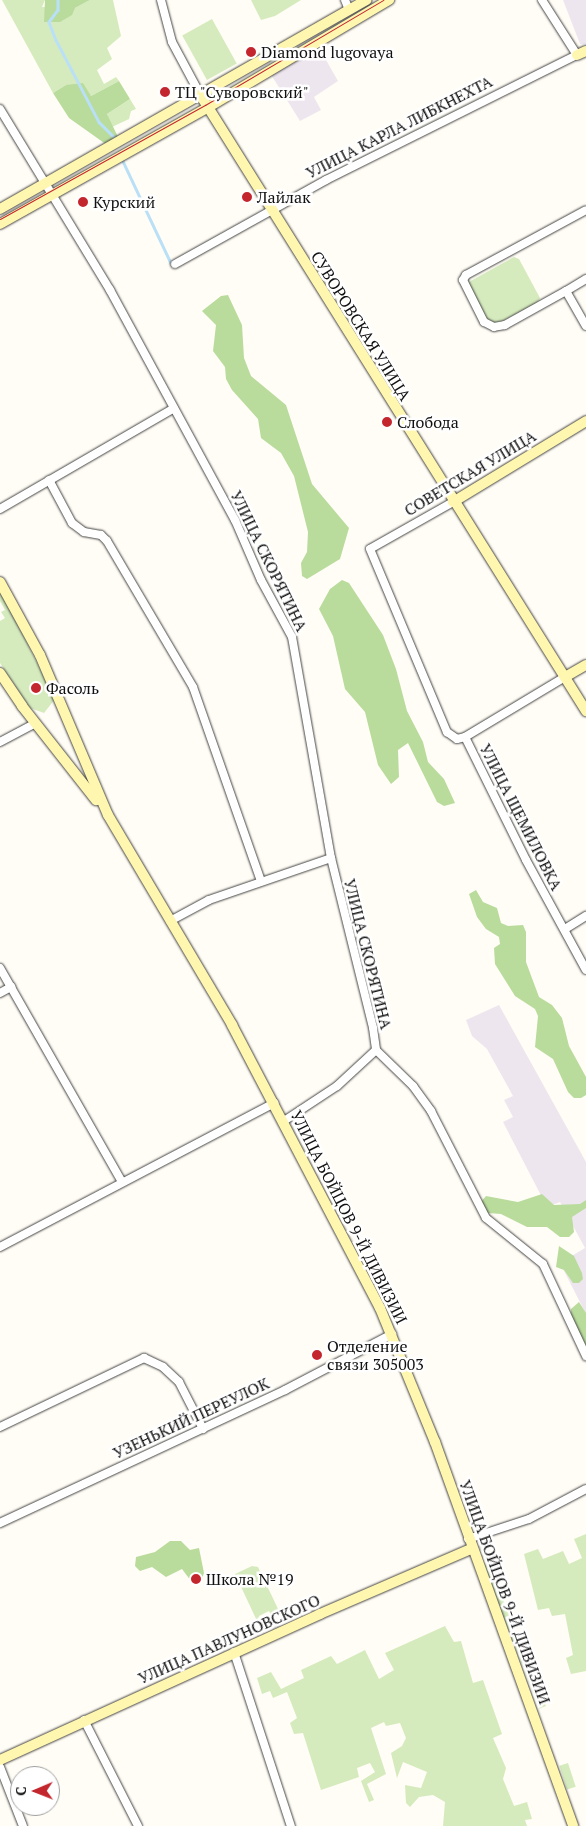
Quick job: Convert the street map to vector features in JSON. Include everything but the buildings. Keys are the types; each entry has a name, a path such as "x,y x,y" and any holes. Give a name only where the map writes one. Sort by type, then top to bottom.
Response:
{"street":[{"name":"СУВОРОВСКАЯ УЛИЦА","path":"161,0 172,42 207,108 453,502 586,710"},
{"path":"0,209 201,96 347,5 367,0"},
{"path":"0,224 207,108 390,0"},
{"path":"542,0 582,53"},
{"name":"УЛИЦА КАРЛА ЛИБКНЕХТА","path":"175,264 270,211 582,53"},
{"name":"УЛИЦА СКОРЯТИНА","path":"0,109 110,290 235,520 261,580 292,637 330,858 373,1028 376,1050 332,1090 284,1122"},
{"path":"586,210 466,274 463,280 484,322 494,327 505,325 586,279"},
{"path":"566,291 586,326"},
{"path":"0,509 174,408"},
{"name":"СОВЕТСКАЯ УЛИЦА","path":"370,549 453,502 586,421"},
{"path":"50,480 72,523 84,532 101,535 107,540 193,687 261,881"},
{"name":"УЛИЦА ЩЕМИЛОВКА","path":"370,549 447,732 457,739 466,737 526,860 586,970"},
{"name":"УЛИЦА БОЙЦОВ 9-Й ДИВИЗИИ","path":"0,582 40,655 108,815 274,1103 392,1334 435,1442 470,1544 573,1826"},
{"path":"466,737 586,665"},
{"name":"УЛИЦА БОЙЦОВ 9-Й ДИВИЗИИ","path":"0,673 35,722 108,815"},
{"path":"0,742 35,722"},
{"path":"170,920 209,900 330,858"},
{"path":"565,929 586,916"},
{"path":"0,968 122,1182"},
{"path":"0,993 11,987"},
{"path":"376,1050 413,1086 432,1111 486,1218 543,1264 586,1356"},
{"path":"0,1247 274,1103"},
{"name":"УЗЕНЬКИЙ ПЕРЕУЛОК","path":"0,1523 203,1429 392,1334"},
{"path":"0,1427 144,1358 163,1367 179,1382 203,1429"},
{"name":"УЛИЦА ПАВЛУНОВСКОГО","path":"0,1760 470,1544 529,1519 586,1490"},
{"path":"234,1652 291,1826"},
{"path":"84,1720 138,1826"},
{"path":"0,1767 23,1826"}],"shaded area":[{"path":"563,0 586,0 586,45 580,44"},
{"path":"318,46 338,81 314,97 321,110 300,121 270,73"},
{"path":"499,1005 586,1162 586,1314 560,1263 585,1248 560,1202 547,1207 503,1122 513,1117 504,1100 513,1096 487,1049 472,1036 466,1020"}],"green space":[{"path":"2,0 45,0 42,7 75,8 90,0 113,0 121,36 107,48 112,59 97,70 104,84 116,77 119,81 91,96 66,85 53,93"},
{"path":"45,0 90,0 75,8 72,15 60,22 44,22"},
{"path":"251,0 301,0 275,16 261,20"},
{"path":"212,19 237,64 207,80 182,35"},
{"path":"119,81 130,99 107,114 118,137 107,145 69,118 53,93 66,85 83,83 91,96"},
{"path":"130,99 136,109 131,111 129,119 112,127 107,114"},
{"path":"514,257 519,259 540,298 537,303 499,323 493,323 488,320 467,283"},
{"path":"228,295 242,325 244,358 251,376 286,405 312,484 349,528 340,559 307,579 302,576 301,563 307,552 308,532 294,476 281,453 261,438 258,419 232,390 226,379 225,367 213,351 216,325 202,311 221,296"},
{"path":"342,580 349,583 383,635 396,669 407,711 423,742 428,762 444,779 455,803 444,806 437,802 408,743 398,750 399,777 391,784 378,765 365,712 345,689 333,636 319,609 330,589"},
{"path":"0,589 55,699 44,713 30,708 0,663 0,621 5,618 1,612 5,610 0,601"},
{"path":"476,890 483,902 497,908 501,923 508,926 523,925 526,932 526,962 539,997 552,1005 562,1018 569,1046 586,1077 586,1095 581,1098 574,1098 568,1092 553,1059 535,1047 538,1016 535,1009 515,996 495,964 494,948 500,944 499,937 486,929 477,917 469,894"},
{"path":"542,1194 554,1205 580,1204 586,1200 586,1208 572,1217 574,1232 569,1237 560,1237 547,1227 527,1227 501,1214 488,1213 480,1203 486,1196 518,1202"},
{"path":"559,1246 574,1256 582,1273 583,1279 579,1283 573,1283 564,1270 556,1267"},
{"path":"579,1302 586,1313 586,1348 571,1317 571,1309"},
{"path":"586,1534 586,1671 571,1674 566,1658 573,1655 565,1614 552,1616 549,1608 538,1610 524,1554 538,1549 543,1559 563,1551 569,1564 582,1558 574,1539"},
{"path":"170,1541 181,1541 190,1550 199,1548 204,1573 201,1581 191,1581 182,1569 166,1577 152,1567 140,1571 135,1566 136,1557 155,1552"},
{"path":"489,1562 514,1628 508,1630 484,1564"},
{"path":"252,1566 258,1567 280,1613 272,1616 269,1611 259,1616 261,1622 258,1623 235,1574"},
{"path":"445,1626 454,1642 461,1641 473,1683 483,1680 502,1734 493,1738 506,1768 503,1779 514,1806 527,1802 532,1819 525,1820 527,1826 443,1826 445,1802 433,1795 419,1797 410,1807 406,1803 405,1785 421,1788 427,1772 403,1762 397,1778 391,1753 402,1746 406,1738 400,1723 386,1726 384,1722 371,1728 386,1774 367,1784 374,1800 369,1802 361,1781 375,1772 370,1763 357,1768 359,1777 321,1790 303,1733 294,1734 290,1723 297,1718 287,1692 273,1698 270,1691 262,1694 257,1678 271,1672 281,1689 304,1678 301,1670 331,1656 337,1664 365,1650 379,1679 394,1670 385,1653"},
{"path":"516,1632 530,1665 523,1667 510,1634"},
{"path":"531,1669 546,1706 539,1709 525,1672"},
{"path":"568,1763 576,1787 567,1790 559,1766"}],"waterway":[{"path":"58,0 58,10 49,22 56,40 99,122 113,136"},
{"path":"122,159 171,263"}],"tram line":[{"path":"0,219 205,105 383,0"}],"place":[{"name":"Diamond lugovaya","path":"251,52"},
{"name":"ТЦ \"Суворовский\"","path":"165,92"},
{"name":"Лайлак","path":"247,197"},
{"name":"Курский","path":"83,202"},
{"name":"Слобода","path":"387,422"},
{"name":"Фасоль","path":"36,688"},
{"name":"Отделение связи 305003","path":"317,1355"},
{"name":"Школа №19","path":"196,1579"}]}
